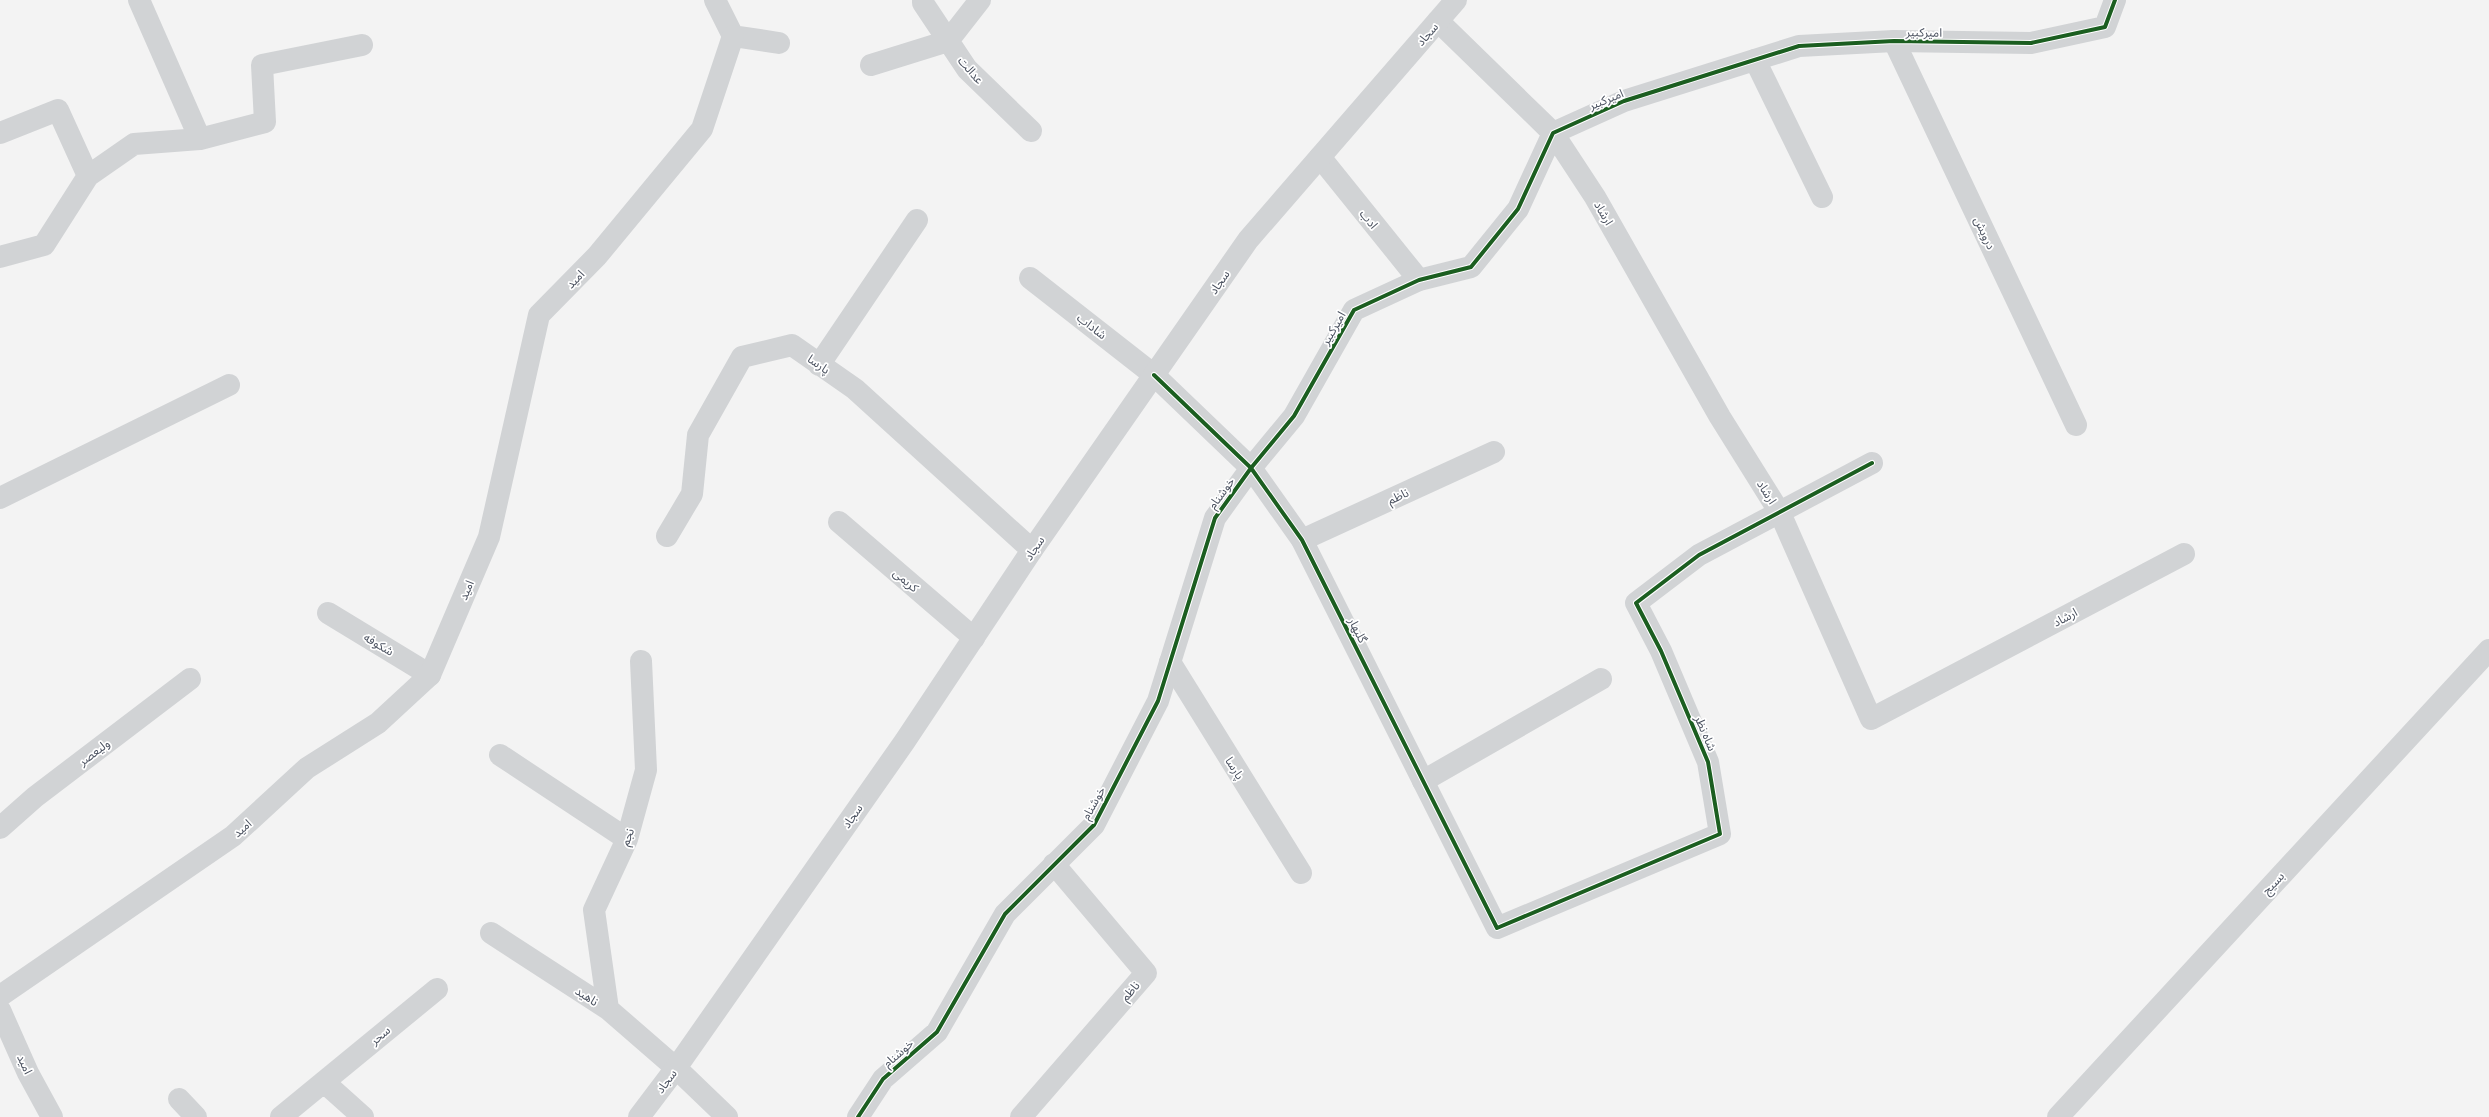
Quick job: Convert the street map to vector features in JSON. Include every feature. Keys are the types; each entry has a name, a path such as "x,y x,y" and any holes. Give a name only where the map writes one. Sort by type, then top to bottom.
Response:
{"street":[{"path":"139,0 200,139"},
{"path":"715,0 733,36 779,43"},
{"name":"عدالت","path":"923,0 967,69 1031,132"},
{"path":"871,65 948,41 980,0"},
{"name":"سجاد","path":"639,1117 676,1068 905,741 1032,550 1248,240 1456,0"},
{"name":"امیرکبیر","path":"1251,468 1294,416 1354,310 1419,280 1471,267 1518,209 1553,133 1624,102 1799,46 1894,41 2031,43 2105,27 2115,0"},
{"name":"ارشاد","path":"1438,21 1553,133 1595,197 1720,417 1780,513 1871,719 2184,554"},
{"name":"امید","path":"0,996 233,836 307,768 378,723 430,675 489,537 539,315 597,256 702,129 733,36"},
{"name":"درویش","path":"1894,41 2076,425"},
{"path":"0,257 44,245 88,176 134,144 200,139 265,122 262,65 362,45"},
{"path":"1755,60 1822,198"},
{"path":"0,134 58,110 88,176"},
{"name":"ادب","path":"1320,157 1419,280"},
{"path":"819,365 917,220"},
{"name":"شاداب","path":"1030,278 1154,374"},
{"name":"پارسا","path":"667,536 692,494 698,435 742,357 792,345 855,389 1032,550"},
{"name":"گلبهار","path":"1154,374 1251,468 1302,540 1497,928"},
{"path":"0,498 229,385"},
{"name":"ناظم","path":"1302,540 1494,452"},
{"path":"1780,513 1872,463"},
{"name":"خوشنام","path":"858,1117 883,1079 937,1032 1005,914 1094,825 1158,701 1215,518 1251,468"},
{"name":"شاه نظر","path":"1497,928 1720,834 1708,762 1661,651 1636,602 1700,555 1780,513"},
{"name":"کریمی","path":"839,522 974,638"},
{"name":"شکوفه","path":"328,613 430,675"},
{"name":"بسیج","path":"2058,1117 2489,650"},
{"name":"نجم","path":"608,1009 594,910 627,839 646,770 641,661"},
{"name":"پارسا","path":"1170,662 1301,873"},
{"name":"ولیعصر","path":"0,828 35,797 190,679"},
{"path":"1423,781 1601,679"},
{"path":"500,755 627,839"},
{"name":"ناظم","path":"1021,1117 1146,973 1054,864"},
{"name":"ناهید","path":"491,933 608,1009 676,1068 727,1117"},
{"name":"سحر","path":"282,1117 436,989"},
{"name":"امید","path":"0,1010 28,1072 52,1117"},
{"path":"324,1082 363,1117"},
{"path":"179,1099 196,1117"}],"cycle path":[{"path":"858,1117 883,1079 937,1032 1005,914 1094,825 1158,701 1215,518 1251,468 1294,416 1354,310 1419,280 1471,267 1518,209 1553,133 1624,101 1799,46 1894,41 2031,43 2105,27 2115,0"},
{"path":"1154,375 1251,468 1302,540 1497,928 1720,834 1708,762 1661,651 1636,603 1699,555 1872,463"}]}
